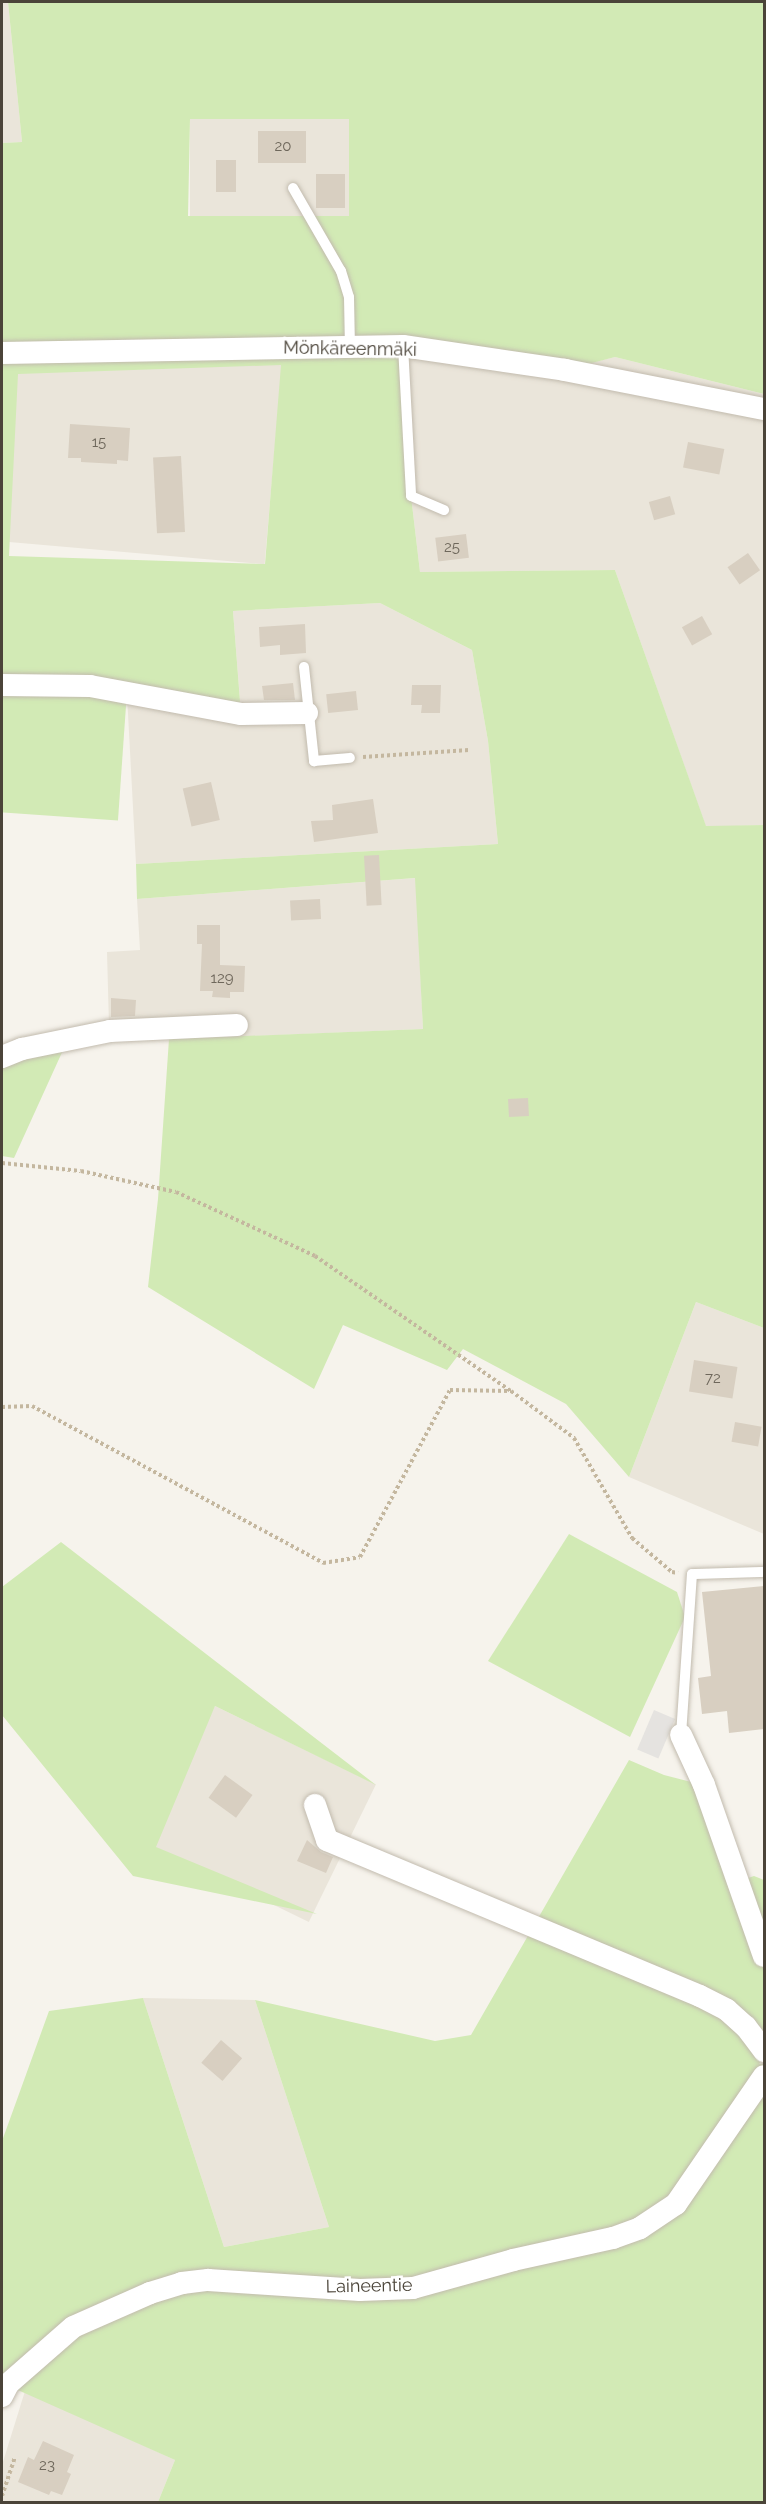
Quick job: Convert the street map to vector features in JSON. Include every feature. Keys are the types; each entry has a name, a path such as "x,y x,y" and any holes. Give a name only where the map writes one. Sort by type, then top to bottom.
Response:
{"street":[{"name":"Mönkäreenmäki","path":"2,353 403,346 565,369 765,409"},
{"path":"2,685 90,686 242,714 307,713"},
{"path":"2,1057 22,1049 110,1031 237,1025"},
{"path":"681,1735 704,1785 765,1956"},
{"path":"315,1805 327,1840 700,1996 734,2016 765,2051"},
{"name":"Laineentie","path":"2,2396 8,2384 73,2327 150,2293 182,2283 208,2280 360,2290 412,2288 513,2260 613,2238 640,2228 676,2204 765,2076"}],"lane":[{"path":"293,188 340,272 349,297 350,347"},
{"path":"403,346 411,496 444,510"},
{"path":"303,667 314,761 350,758"},
{"path":"681,1735 692,1574 765,1572"}],"path":[{"path":"350,758 469,750"},
{"path":"2,1163 81,1171 187,1197 315,1256 511,1391 573,1438 632,1538 672,1572 692,1574"},
{"path":"2,1407 32,1406 323,1563 360,1557 450,1390 511,1391"},
{"path":"2,2496 15,2457"}],"shaded area":[{"path":"2,2 8,2 22,142 2,143"},
{"path":"190,119 349,119 349,216 190,216"},
{"path":"18,342 282,365 265,564 2,541"},
{"path":"403,347 565,369 615,357 764,394 764,825 706,827 615,570 420,572 411,496"},
{"path":"380,603 472,650 488,741 498,844 136,864 127,695 241,713 233,611"},
{"path":"416,878 423,1029 113,1042 109,1026 107,952 140,950 137,899"},
{"path":"696,1302 764,1328 764,1534 629,1477"},
{"path":"215,1706 376,1784 309,1922 148,1844"},
{"path":"654,1710 675,1719 658,1759 637,1750"},
{"path":"143,1998 255,2000 329,2227 224,2247"},
{"path":"25,2391 175,2460 158,2502 2,2502 2,2465"}],"green space":[{"path":"8,2 764,2 764,394 615,357 565,370 403,347 411,496 420,572 615,570 706,826 764,825 764,1328 696,1302 629,1477 566,1404 463,1349 447,1370 343,1325 314,1389 148,1287 158,1199 169,1039 423,1029 415,878 137,899 136,864 498,844 488,741 472,650 380,603 233,611 241,714 2,684 2,143 22,142","holes":["190,119 349,119 349,216 188,216","281,365 265,564 9,556 18,374"]},
{"path":"2,687 127,696 118,820 2,812"},
{"path":"64,1048 14,1158 2,1156 2,1065"},
{"path":"569,1534 677,1592 685,1617 630,1737 488,1661"},
{"path":"61,1542 376,1785 215,1706 156,1847 317,1914 133,1876 2,1715 2,1587"},
{"path":"629,1760 664,1775 699,1784 731,1884 754,1876 764,1880 764,2057 759,2064 764,2064 764,2502 158,2502 175,2460 2,2383 2,2141 49,2011 143,1998 224,2247 329,2227 255,2000 435,2041 471,2035"}],"building":[{"path":"258,131 306,131 306,163 258,163"},
{"path":"216,160 236,160 236,192 216,192"},
{"path":"316,174 345,174 345,208 316,208"},
{"path":"70,424 130,428 128,461 117,460 117,464 81,462 81,458 68,458"},
{"path":"688,442 724,449 719,475 683,468"},
{"path":"181,456 185,532 157,533 153,457"},
{"path":"670,496 675,514 654,520 649,502"},
{"path":"466,534 469,558 438,562 435,538"},
{"path":"748,553 760,570 740,585 728,567"},
{"path":"702,616 712,634 692,646 682,627"},
{"path":"305,624 306,653 280,655 280,645 260,647 259,627"},
{"path":"293,683 295,700 264,700 262,686"},
{"path":"412,685 441,685 440,713 421,713 422,705 411,705"},
{"path":"356,691 358,710 328,713 326,694"},
{"path":"211,782 220,820 192,827 183,789"},
{"path":"373,799 378,833 314,842 311,821 333,820 332,805"},
{"path":"379,855 382,905 367,906 364,856"},
{"path":"320,899 321,919 291,921 290,901"},
{"path":"197,925 220,925 220,965 245,966 244,992 230,992 230,998 212,997 213,991 200,991 202,944 197,944"},
{"path":"111,998 136,1000 135,1016 111,1017"},
{"path":"528,1098 529,1116 509,1117 508,1099"},
{"path":"694,1360 737,1367 732,1398 689,1392"},
{"path":"735,1422 762,1427 758,1446 732,1442"},
{"path":"765,1586 765,1729 729,1733 727,1711 702,1714 698,1678 711,1676 702,1592"},
{"path":"225,1775 253,1795 236,1818 209,1798"},
{"path":"307,1840 321,1852 333,1857 326,1873 297,1861"},
{"path":"221,2040 242,2058 222,2081 201,2063"},
{"path":"43,2441 74,2455 67,2472 71,2474 62,2495 51,2491 49,2495 18,2482 28,2457 34,2460"}]}
